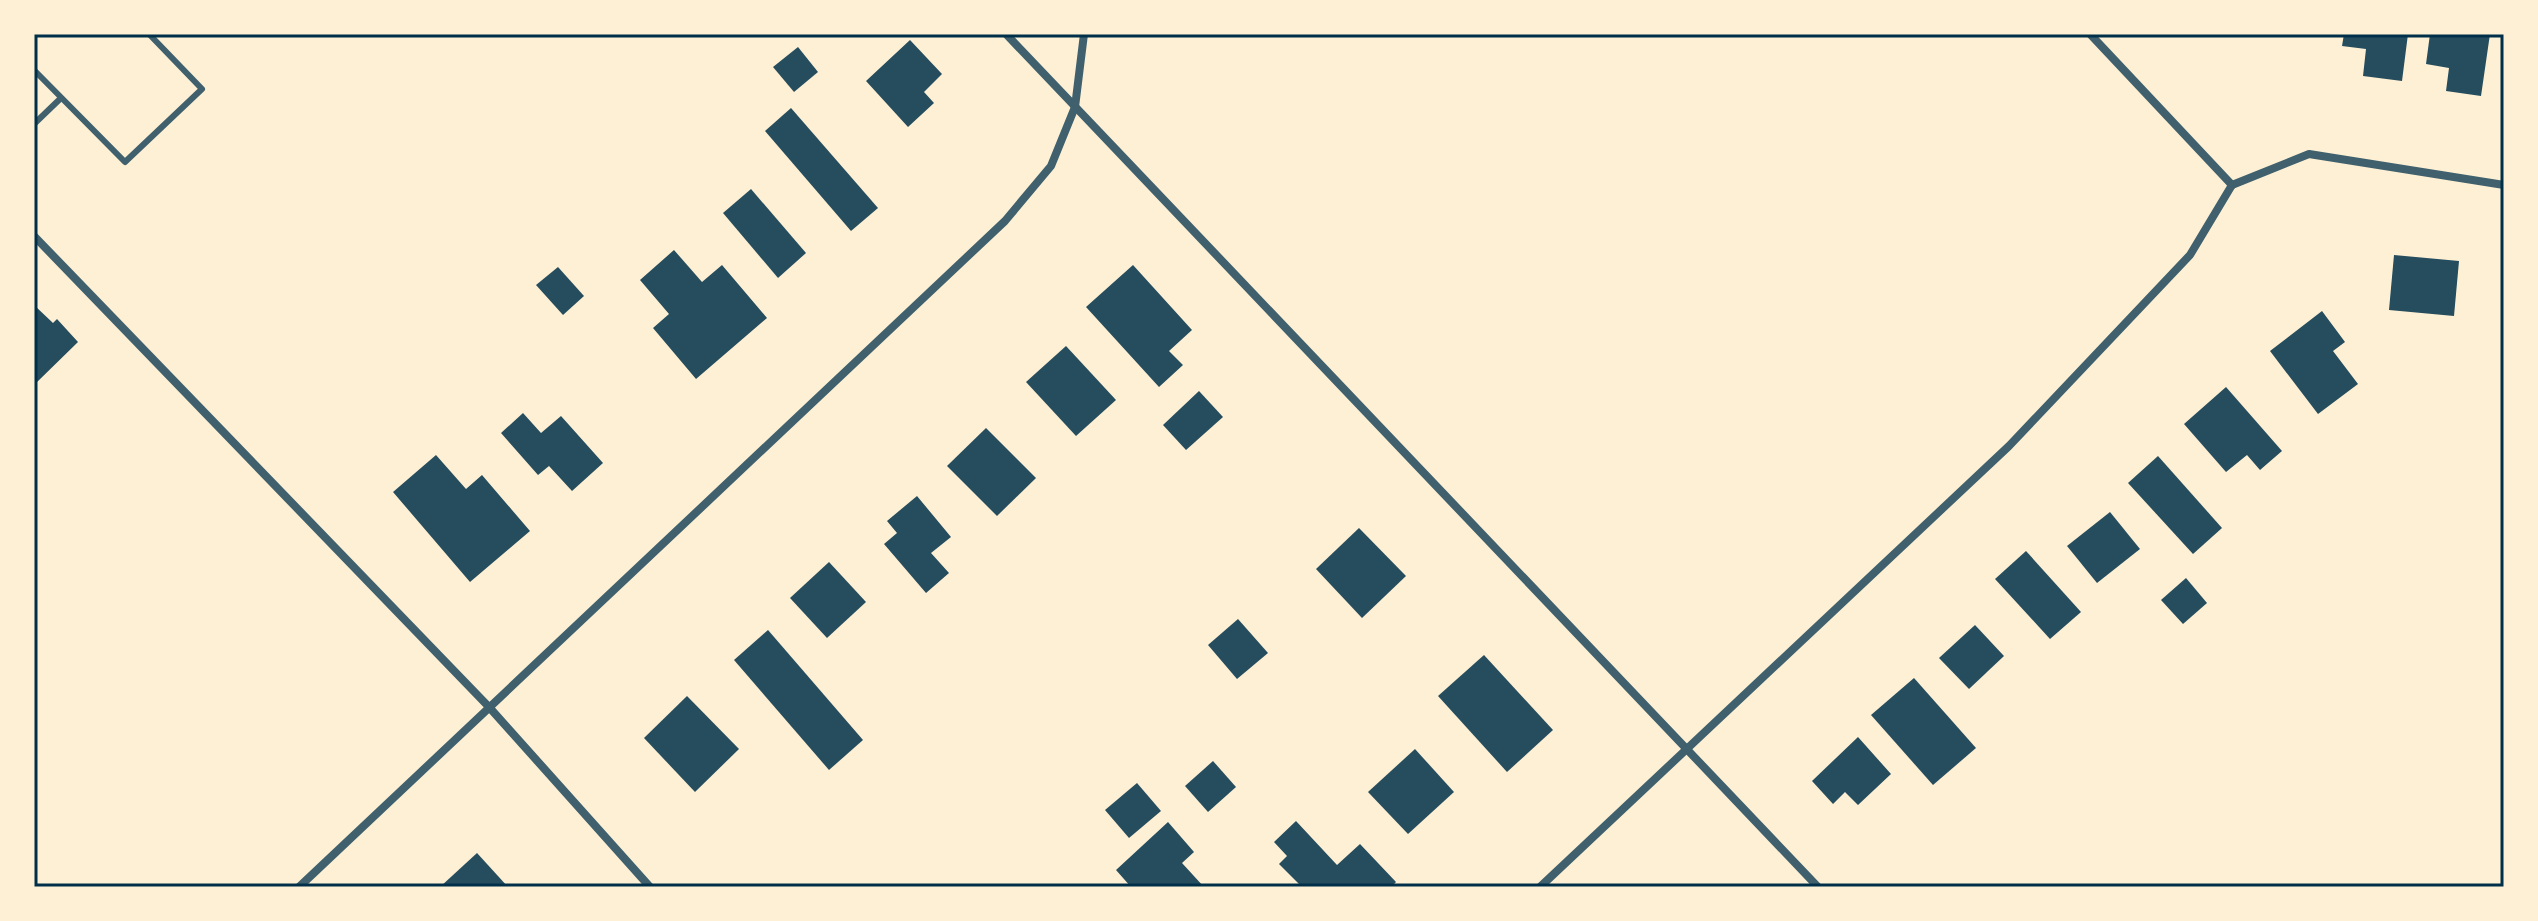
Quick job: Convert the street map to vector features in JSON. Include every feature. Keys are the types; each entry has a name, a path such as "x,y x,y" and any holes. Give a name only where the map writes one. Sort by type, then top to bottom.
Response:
{"street":[{"path":"1006,34 1818,887"},
{"path":"299,887 1005,221 1051,166 1075,107 1084,34"},
{"path":"2090,34 2232,185"},
{"path":"1540,887 2009,446 2190,255 2232,185 2309,154 2504,185"},
{"path":"34,236 489,707 650,887"}],"lane":[{"path":"34,70 125,162 202,89 149,34"},
{"path":"34,124 61,98"}],"building":[{"path":"2344,34 2408,34 2402,81 2363,76 2366,49 2342,46"},
{"path":"2430,34 2490,34 2481,96 2446,91 2449,68 2426,64"},
{"path":"910,40 942,74 924,92 934,103 908,127 866,81"},
{"path":"798,47 818,72 794,92 773,67"},
{"path":"791,108 878,208 851,231 765,131"},
{"path":"751,189 806,253 778,278 723,213"},
{"path":"674,250 702,282 722,265 767,318 696,379 653,328 669,314 640,280"},
{"path":"2394,255 2459,261 2454,316 2389,310"},
{"path":"1133,265 1192,330 1169,351 1183,365 1159,387 1086,307"},
{"path":"558,267 584,296 563,315 536,285"},
{"path":"34,305 53,323 57,319 78,342 34,385"},
{"path":"2322,311 2345,342 2333,351 2358,384 2318,414 2270,351"},
{"path":"1066,346 1116,400 1076,436 1026,382"},
{"path":"2226,387 2282,451 2260,470 2247,455 2226,472 2184,424"},
{"path":"1199,391 1223,417 1186,450 1163,425"},
{"path":"523,413 541,433 561,416 603,463 572,491 549,466 538,475 501,433"},
{"path":"986,428 1036,478 997,516 947,466"},
{"path":"436,455 466,489 482,475 530,531 470,582 393,492"},
{"path":"2158,456 2222,528 2193,554 2128,483"},
{"path":"917,496 951,537 931,553 949,573 926,593 884,544 897,533 887,521"},
{"path":"2110,512 2140,549 2097,583 2067,546"},
{"path":"1359,528 1406,576 1362,618 1316,569"},
{"path":"2026,551 2081,612 2050,639 1995,579"},
{"path":"829,562 866,602 827,638 790,598"},
{"path":"2186,578 2207,603 2183,624 2161,600"},
{"path":"1238,619 1268,653 1237,679 1208,645"},
{"path":"1975,625 2004,656 1969,689 1939,658"},
{"path":"768,630 863,740 829,770 734,660"},
{"path":"1484,655 1553,730 1507,772 1438,696"},
{"path":"1914,678 1976,748 1933,785 1871,715"},
{"path":"687,696 739,749 695,792 644,738"},
{"path":"1858,737 1891,774 1858,805 1845,792 1833,804 1812,781"},
{"path":"1415,749 1454,792 1408,834 1368,792"},
{"path":"1213,761 1236,787 1208,812 1185,786"},
{"path":"1137,783 1161,811 1129,838 1105,810"},
{"path":"1296,821 1337,865 1360,844 1396,882 1391,887 1302,887 1279,864 1287,856 1274,842"},
{"path":"1168,822 1194,852 1182,863 1204,887 1131,887 1116,870"},
{"path":"477,853 508,887 440,887"}]}
